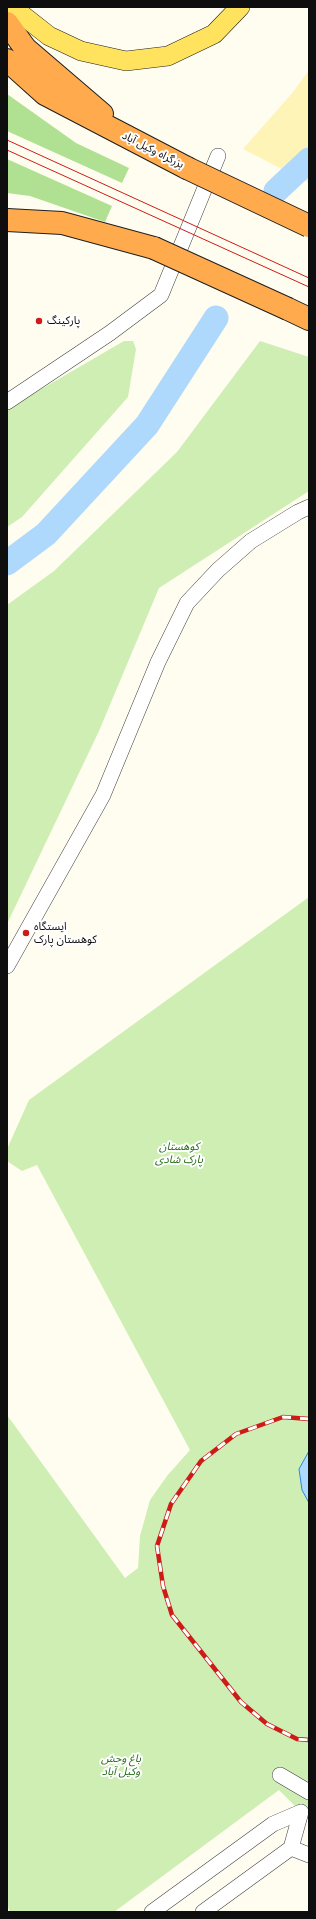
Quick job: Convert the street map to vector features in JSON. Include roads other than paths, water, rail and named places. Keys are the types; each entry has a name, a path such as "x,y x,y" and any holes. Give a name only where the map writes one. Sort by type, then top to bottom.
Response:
{"highway":[{"path":"7,23 25,48 133,140"},
{"name":"بزرگراه وکیل آباد","path":"7,60 45,94 187,168 309,226"},
{"path":"7,220 62,224 154,248 309,319"}],"main road":[{"path":"12,7 49,36 81,51 126,61 168,56 214,34 240,7"}],"street":[{"path":"8,402 110,334 161,295 218,156"},
{"path":"7,966 103,795 158,662 187,602 218,570 251,541 298,512 309,508"},
{"path":"280,1775 309,1792"},
{"path":"152,1912 273,1824 301,1812 291,1848 203,1912"},
{"path":"291,1848 309,1855"}],"water":[{"path":"309,1451 309,1503 302,1490 299,1469"}],"waterway":[{"path":"276,191 309,160"},
{"path":"7,563 46,534 147,425 216,318"}],"tram line":[{"path":"7,140 309,278"},
{"path":"7,150 309,287"}],"railway":[{"path":"309,1419 283,1417 236,1434 201,1461 171,1504 157,1546 163,1586 172,1615 241,1702 267,1724 297,1739 309,1740"}],"place":[{"name":"پارکینگ","path":"39,321"},
{"name":"ایستگاه کوهستان پارک","path":"26,933"}],"park label":[{"name":"کوهستان پارک شادی","path":"179,1153"},
{"name":"باغ وحش وکیل آباد","path":"121,1765"}]}
